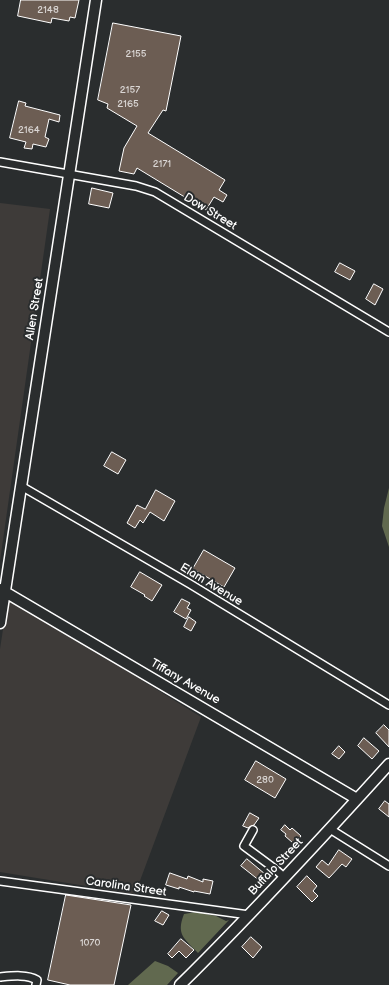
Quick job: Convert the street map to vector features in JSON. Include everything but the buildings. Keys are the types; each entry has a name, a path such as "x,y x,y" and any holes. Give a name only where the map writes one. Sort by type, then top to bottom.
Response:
{"street":[{"name":"Allen Street","path":"0,623 2,590 21,486 96,0"},
{"name":"Dow Street","path":"0,162 136,186 155,192 389,332"},
{"name":"Elam Avenue","path":"21,486 190,584 389,705"},
{"name":"Tiffany Avenue","path":"2,590 357,799"},
{"name":"Buffalo Street","path":"180,985 249,915 389,764"},
{"path":"330,829 389,866"},
{"path":"253,830 244,846 284,877"},
{"name":"Carolina Street","path":"0,881 249,915"},
{"path":"0,977 14,976 34,978 37,980 36,985"}],"shaded area":[{"path":"0,203 50,209 0,561"},
{"path":"8,597 201,717 135,894 0,872 0,649"}],"green space":[{"path":"389,488 389,547 382,526 384,508"},
{"path":"196,912 216,916 226,921 229,920 198,953 185,940 181,932 184,914"},
{"path":"155,961 168,966 178,973 167,985 128,985"}]}
